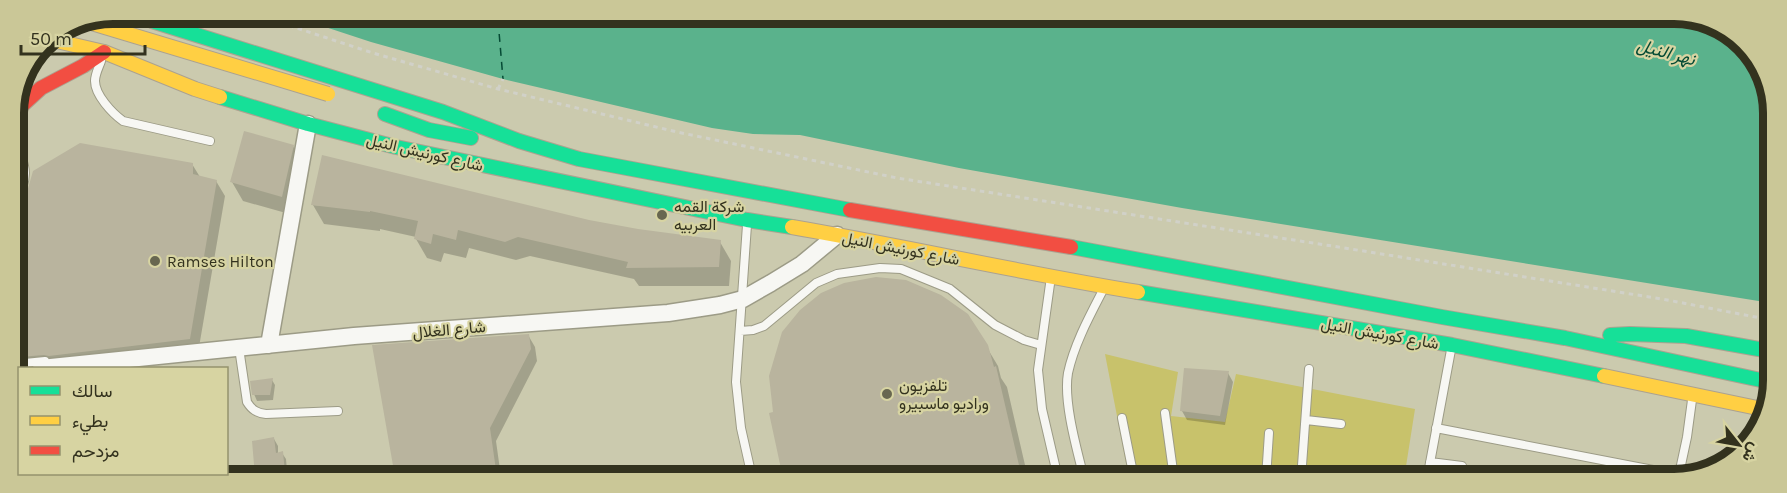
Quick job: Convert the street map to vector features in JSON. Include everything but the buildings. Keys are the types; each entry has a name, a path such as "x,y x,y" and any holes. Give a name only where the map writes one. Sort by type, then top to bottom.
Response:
{"main road":[{"name":"شارع كورنيش النيل","path":"162,24 443,112 519,141 579,159 824,206 1116,254 1442,317 1565,338 1763,380"},
{"path":"105,25 104,30 119,58"},
{"path":"100,26 334,96"},
{"name":"شارع كورنيش النيل","path":"60,42 104,52 195,89 308,124 396,147 747,220 837,235 1051,278 1452,345 1758,408"},
{"path":"24,105 41,88 104,52"},
{"path":"373,110 429,130 479,139 519,141"},
{"path":"1565,338 1630,334 1686,336 1763,349"}],"street":[{"path":"270,345 308,124"},
{"name":"شارع الغلال","path":"78,367 139,363 180,354 354,336 668,313 720,305 743,299 802,264 837,235"}],"lane":[{"path":"104,52 95,78 96,88 114,114 123,121 210,141"},
{"path":"24,165 26,170 24,184"},
{"path":"747,220 736,382 741,428 750,469"},
{"path":"740,331 764,326 816,283 837,274 859,270 901,269 950,289 995,325 1024,340 1041,345"},
{"path":"1051,278 1038,370 1042,409 1056,469"},
{"path":"1082,469 1069,410 1068,375 1090,315 1104,287"},
{"path":"24,363 134,353 182,345 180,354"},
{"path":"1428,469 1452,345"},
{"path":"239,348 247,402 251,409 266,414 338,411"},
{"path":"1302,469 1309,369"},
{"path":"1680,469 1693,394"},
{"path":"1165,413 1173,469"},
{"path":"1122,418 1132,469"},
{"path":"1305,420 1341,424"},
{"path":"1436,428 1638,469"},
{"path":"1267,469 1269,433"},
{"path":"1430,462 1461,466"}],"path":[{"path":"285,24 373,53 498,89 677,132 897,178 1650,297 1763,318"},
{"path":"498,89 503,79"}],"shaded area":[{"path":"1105,354 1178,372 1171,416 1225,422 1236,374 1415,409 1406,469 1127,469"}],"water":[{"name":"نهر النيل","path":"316,24 1674,24 1691,26 1713,33 1737,50 1751,68 1761,96 1763,113 1763,302 1182,208 959,168 800,135 753,134 712,128 503,79"}],"ferry route":[{"path":"498,24 503,79"}],"traffic: fast":[{"path":"162,24 443,112 519,141 579,159 850,210"},
{"path":"220,97 308,124 396,147 747,220 792,227"},
{"path":"385,114 429,130 471,138"},
{"path":"1071,247 1565,338 1763,380"},
{"path":"1138,292 1452,345 1604,376"},
{"path":"1610,335 1686,336 1763,350"}],"traffic: slow":[{"path":"100,26 328,94"},
{"path":"60,42 104,52 220,97"},
{"path":"792,227 1138,292"},
{"path":"1604,376 1758,408"}],"traffic: jam":[{"path":"25,103 41,88 104,52"},
{"path":"850,210 1071,247"}],"place":[{"name":"شركة القمه العربيه","path":"662,215"},
{"name":"Ramses Hilton","path":"155,261"},
{"name":"تلفزيون وراديو ماسبيرو","path":"887,394"}]}
